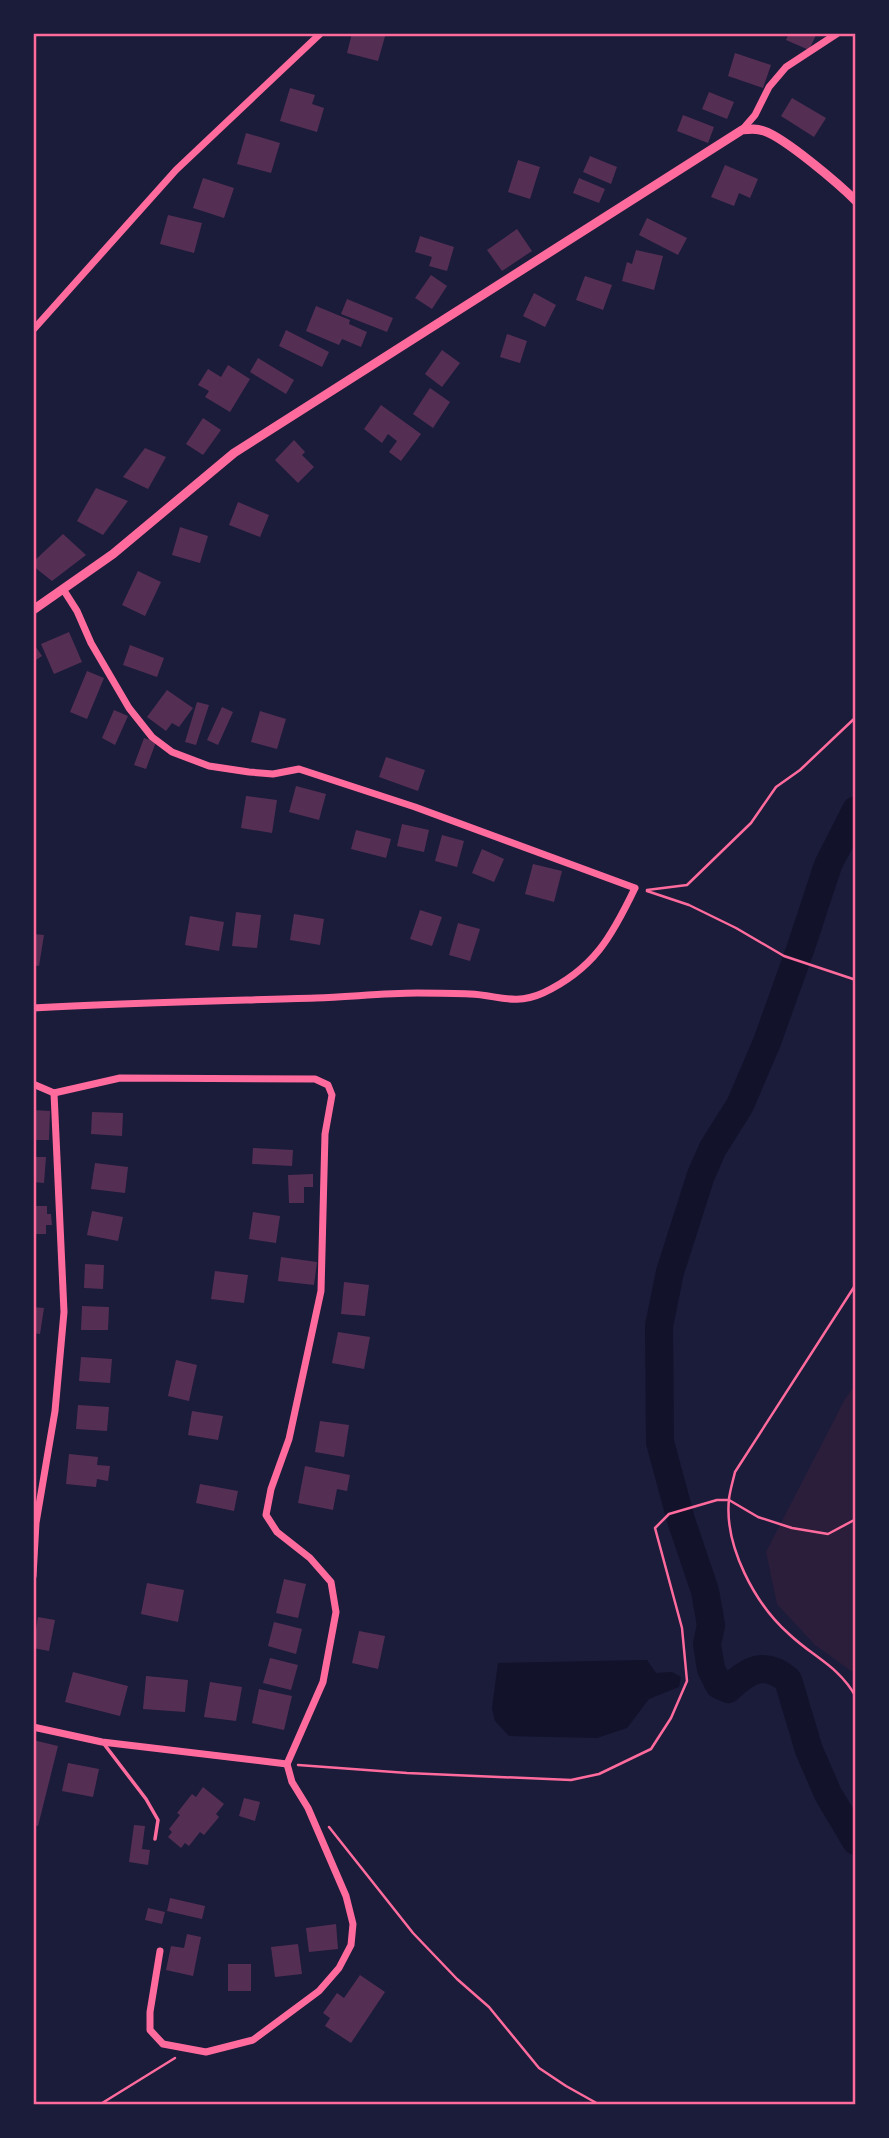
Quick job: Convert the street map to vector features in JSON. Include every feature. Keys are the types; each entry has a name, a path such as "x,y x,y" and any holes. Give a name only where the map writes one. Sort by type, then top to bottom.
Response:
{"street":[{"path":"33,330 176,170 321,33"},
{"path":"33,610 113,554 234,453 742,130 755,114 769,87 786,67 838,33"},
{"path":"742,130 752,129 771,134 810,162 856,201"},
{"path":"33,1008 415,993 473,994 514,1001 527,999 576,974 599,953 635,888 415,807 299,769 273,774 249,772 209,766 172,752 152,737 129,708 63,589"},
{"path":"33,1084 54,1093 120,1078 316,1079 328,1085 332,1095 325,1134 321,1291 289,1439 271,1489 266,1515 277,1532 310,1558 331,1582 336,1612 323,1682 286,1764 346,1896 353,1924 351,1945 338,1968 319,1991 253,2040 206,2052 163,2044 150,2030 150,2012 160,1951"},
{"path":"33,1576 34,1524 55,1411 64,1312 54,1093"},
{"path":"33,1727 102,1742 286,1764"}],"lane":[{"path":"102,1742 158,1820 155,1839"}],"path":[{"path":"856,717 800,770 776,787 751,823 687,885 644,890 689,905 784,956 856,980"},
{"path":"856,1284 735,1472 729,1500 731,1535 741,1566 759,1602 789,1634 847,1681 856,1697"},
{"path":"286,1764 407,1773 571,1780 599,1774 651,1749 671,1718 687,1681 682,1628 655,1528 670,1514 716,1500 729,1500 758,1517 792,1528 828,1534 856,1519"},
{"path":"326,1824 413,1933 457,1979 489,2007 539,2068 600,2105"},
{"path":"100,2105 189,2049"}],"shaded area":[{"path":"856,1383 856,1671 851,1671 815,1645 777,1604 766,1552 845,1399"},
{"path":"647,1660 656,1673 672,1672 681,1677 679,1687 649,1699 627,1728 597,1738 509,1736 495,1721 492,1708 498,1663"}],"building":[{"path":"352,33 386,33 378,61 347,53"},
{"path":"789,33 817,33 809,50 786,40"},
{"path":"735,53 771,65 763,88 728,76"},
{"path":"290,88 315,95 312,104 324,108 317,132 280,121"},
{"path":"709,92 734,102 727,119 702,109"},
{"path":"792,98 826,118 814,137 781,116"},
{"path":"683,115 714,127 708,143 677,131"},
{"path":"246,133 280,143 271,173 237,164"},
{"path":"590,156 617,167 611,184 583,172"},
{"path":"518,160 540,167 530,199 508,192"},
{"path":"725,165 758,179 750,198 739,193 734,206 711,197"},
{"path":"203,178 234,188 224,218 193,208"},
{"path":"579,178 605,189 599,203 573,193"},
{"path":"168,215 202,223 194,253 160,244"},
{"path":"647,218 687,238 678,255 639,235"},
{"path":"517,229 532,251 502,271 487,250"},
{"path":"420,236 454,247 447,271 429,266 432,257 415,252"},
{"path":"636,250 663,256 654,290 622,281 627,262 632,264"},
{"path":"431,275 447,286 432,309 415,298"},
{"path":"585,276 612,285 603,310 576,300"},
{"path":"534,293 556,305 545,327 523,316"},
{"path":"347,299 393,318 387,332 341,314"},
{"path":"316,306 350,320 349,324 367,332 361,347 342,339 339,345 306,331"},
{"path":"286,330 329,352 322,367 279,346"},
{"path":"507,334 527,341 520,363 500,357"},
{"path":"442,350 460,363 442,387 425,374"},
{"path":"258,358 294,380 286,394 250,372"},
{"path":"228,365 250,379 230,412 205,397 209,391 198,385 208,369 221,377"},
{"path":"430,388 450,402 433,428 413,414"},
{"path":"381,405 421,434 401,461 389,452 397,441 388,434 382,443 364,429"},
{"path":"203,418 221,430 203,455 186,444"},
{"path":"294,440 305,452 302,455 314,467 298,483 275,460"},
{"path":"145,448 166,457 148,489 123,477"},
{"path":"96,488 128,501 103,535 77,521"},
{"path":"238,502 269,515 260,537 229,525"},
{"path":"180,527 208,536 200,563 172,555"},
{"path":"63,534 86,555 52,581 33,566 33,562"},
{"path":"138,571 161,582 145,616 122,605"},
{"path":"69,632 82,662 54,674 41,644"},
{"path":"33,643 42,656 33,662"},
{"path":"130,645 164,658 157,677 123,665"},
{"path":"87,671 104,678 87,719 70,712"},
{"path":"167,690 193,708 179,727 172,723 166,731 147,717"},
{"path":"197,702 209,705 196,745 185,742"},
{"path":"222,707 233,712 218,745 207,740"},
{"path":"114,710 128,716 115,745 102,738"},
{"path":"260,711 286,719 277,749 251,742"},
{"path":"144,738 156,742 146,769 134,765"},
{"path":"386,757 425,770 418,791 379,777"},
{"path":"296,786 326,794 319,820 289,812"},
{"path":"246,796 277,800 272,833 241,828"},
{"path":"402,824 429,830 424,852 397,846"},
{"path":"356,830 391,839 386,858 351,849"},
{"path":"442,835 464,841 457,867 435,861"},
{"path":"482,849 504,859 494,882 472,873"},
{"path":"533,864 562,871 554,902 525,894"},
{"path":"420,910 442,917 432,946 410,939"},
{"path":"236,912 261,915 257,948 232,946"},
{"path":"294,914 324,919 320,945 290,940"},
{"path":"190,916 224,922 219,951 185,945"},
{"path":"458,923 480,929 470,961 449,955"},
{"path":"33,934 44,935 39,966 33,965"},
{"path":"33,1110 50,1111 49,1140 33,1140"},
{"path":"92,1112 123,1113 122,1136 91,1134"},
{"path":"253,1148 293,1150 292,1166 252,1164"},
{"path":"33,1157 46,1157 44,1183 33,1182"},
{"path":"95,1163 128,1167 125,1193 91,1189"},
{"path":"313,1174 313,1187 304,1187 304,1203 289,1203 288,1175"},
{"path":"33,1206 47,1206 47,1214 51,1214 52,1225 46,1225 46,1234 33,1234"},
{"path":"92,1211 123,1217 118,1241 87,1235"},
{"path":"253,1212 280,1216 276,1243 249,1239"},
{"path":"281,1257 317,1262 314,1285 278,1281"},
{"path":"85,1264 104,1265 103,1289 84,1288"},
{"path":"215,1271 248,1275 244,1303 211,1299"},
{"path":"344,1282 369,1285 365,1316 341,1314"},
{"path":"82,1306 109,1307 108,1330 81,1330"},
{"path":"33,1307 44,1308 40,1334 33,1333"},
{"path":"338,1332 370,1337 364,1369 332,1363"},
{"path":"81,1357 112,1359 110,1383 79,1381"},
{"path":"176,1360 197,1365 189,1401 168,1396"},
{"path":"78,1405 109,1407 107,1431 76,1429"},
{"path":"192,1411 223,1416 218,1440 188,1435"},
{"path":"320,1421 349,1425 344,1457 315,1452"},
{"path":"69,1454 98,1457 97,1465 110,1466 108,1481 97,1479 96,1487 66,1484"},
{"path":"305,1466 350,1475 347,1491 337,1489 333,1510 298,1503"},
{"path":"200,1484 238,1491 234,1511 196,1503"},
{"path":"284,1579 306,1584 298,1618 276,1613"},
{"path":"147,1583 184,1590 178,1622 141,1614"},
{"path":"38,1617 55,1620 49,1651 33,1648"},
{"path":"274,1622 302,1629 296,1654 268,1646"},
{"path":"359,1631 385,1636 378,1669 352,1663"},
{"path":"270,1658 298,1665 291,1690 263,1683"},
{"path":"73,1672 128,1686 120,1716 65,1702"},
{"path":"146,1676 188,1680 185,1712 143,1709"},
{"path":"210,1682 242,1687 236,1721 204,1717"},
{"path":"259,1689 292,1696 284,1730 252,1723"},
{"path":"33,1740 58,1746 38,1826 33,1825"},
{"path":"68,1763 99,1769 93,1797 62,1791"},
{"path":"203,1787 224,1804 216,1814 219,1817 204,1835 200,1832 189,1846 185,1843 181,1848 168,1837 172,1832 169,1829 180,1815 177,1813 192,1794 196,1797"},
{"path":"244,1798 260,1802 255,1821 239,1816"},
{"path":"134,1825 145,1826 142,1849 150,1850 148,1865 129,1862"},
{"path":"170,1898 205,1906 202,1919 167,1911"},
{"path":"148,1908 165,1912 162,1924 145,1920"},
{"path":"336,1924 338,1949 309,1952 306,1928"},
{"path":"187,1934 201,1937 193,1976 166,1970 171,1946 184,1948"},
{"path":"298,1944 302,1974 275,1977 271,1947"},
{"path":"228,1964 251,1964 251,1991 228,1991"},
{"path":"360,1975 385,1992 351,2043 325,2026 330,2018 323,2013 337,1993 344,1998"}],"waterway":[{"path":"856,810 828,865 767,1042 740,1105 713,1148 701,1175 670,1272 659,1326 660,1442 681,1520 705,1591 711,1625 707,1644 711,1669 719,1685 728,1689 756,1670 771,1670 788,1680 809,1750 828,1794 856,1841"}]}
